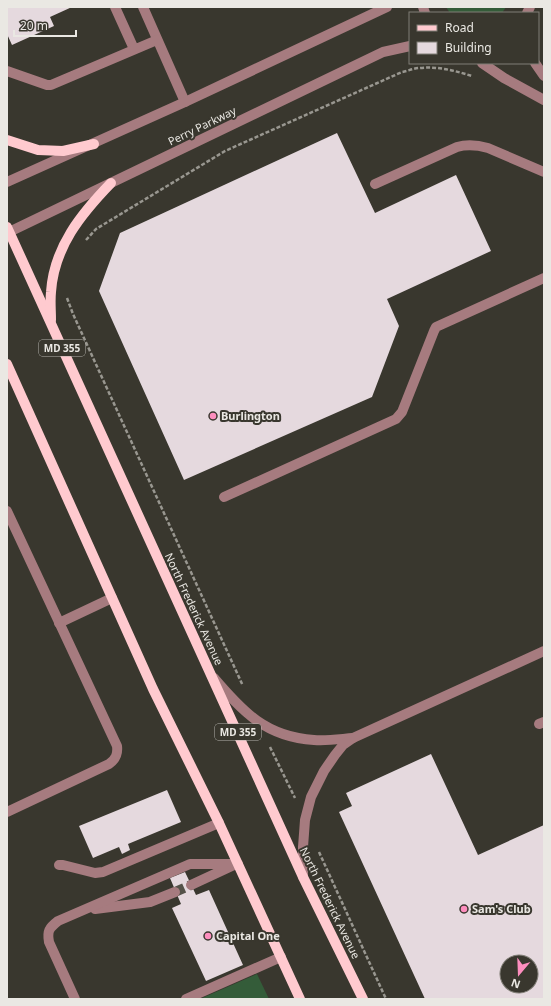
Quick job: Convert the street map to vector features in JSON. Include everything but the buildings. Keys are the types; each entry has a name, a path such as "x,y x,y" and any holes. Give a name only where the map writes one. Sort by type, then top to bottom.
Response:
{"main road":[{"path":"7,140 38,150 63,151 94,144"},
{"path":"52,326 50,292 55,267 64,245 73,229 90,206 111,183"},
{"name":"North Frederick Avenue","path":"8,231 303,877 363,999"},
{"path":"7,364 153,689 219,823 299,999"}],"street":[{"path":"115,7 134,49"},
{"path":"143,7 185,102"},
{"path":"7,182 94,144 387,7"},
{"path":"7,71 47,85 51,85 157,40"},
{"name":"Perry Parkway","path":"8,231 383,52 409,46"},
{"path":"483,64 504,78 544,100"},
{"path":"536,64 544,76"},
{"path":"375,184 464,145 481,145 544,172"},
{"path":"224,497 396,418 402,412 436,327 544,278"},
{"path":"7,511 118,751 114,761 109,764 7,812"},
{"path":"59,623 112,598"},
{"path":"303,877 302,847 305,820 310,797 324,771 343,745 353,738 544,651"},
{"path":"212,676 247,714 280,734 313,740 353,738"},
{"path":"59,865 95,873 103,872 219,823"},
{"path":"75,999 49,942 49,930 58,921 190,864 238,864"},
{"path":"191,885 238,864"},
{"path":"83,910 150,902 175,892"},
{"path":"186,999 281,957"}],"path":[{"path":"84,243 96,229 225,151 402,72 420,68 436,68 458,71 477,78"},
{"path":"67,297 73,314 244,687"},
{"path":"270,746 305,820"},
{"path":"316,846 386,999"}],"green space":[{"path":"446,7 506,7 503,12 449,12"},
{"path":"257,974 269,999 200,999"}],"tunnel":[{"path":"175,892 191,885"}],"place":[{"name":"Burlington","path":"213,416"},
{"name":"Sam's Club","path":"464,909"},
{"name":"Capital One","path":"208,936"}]}
